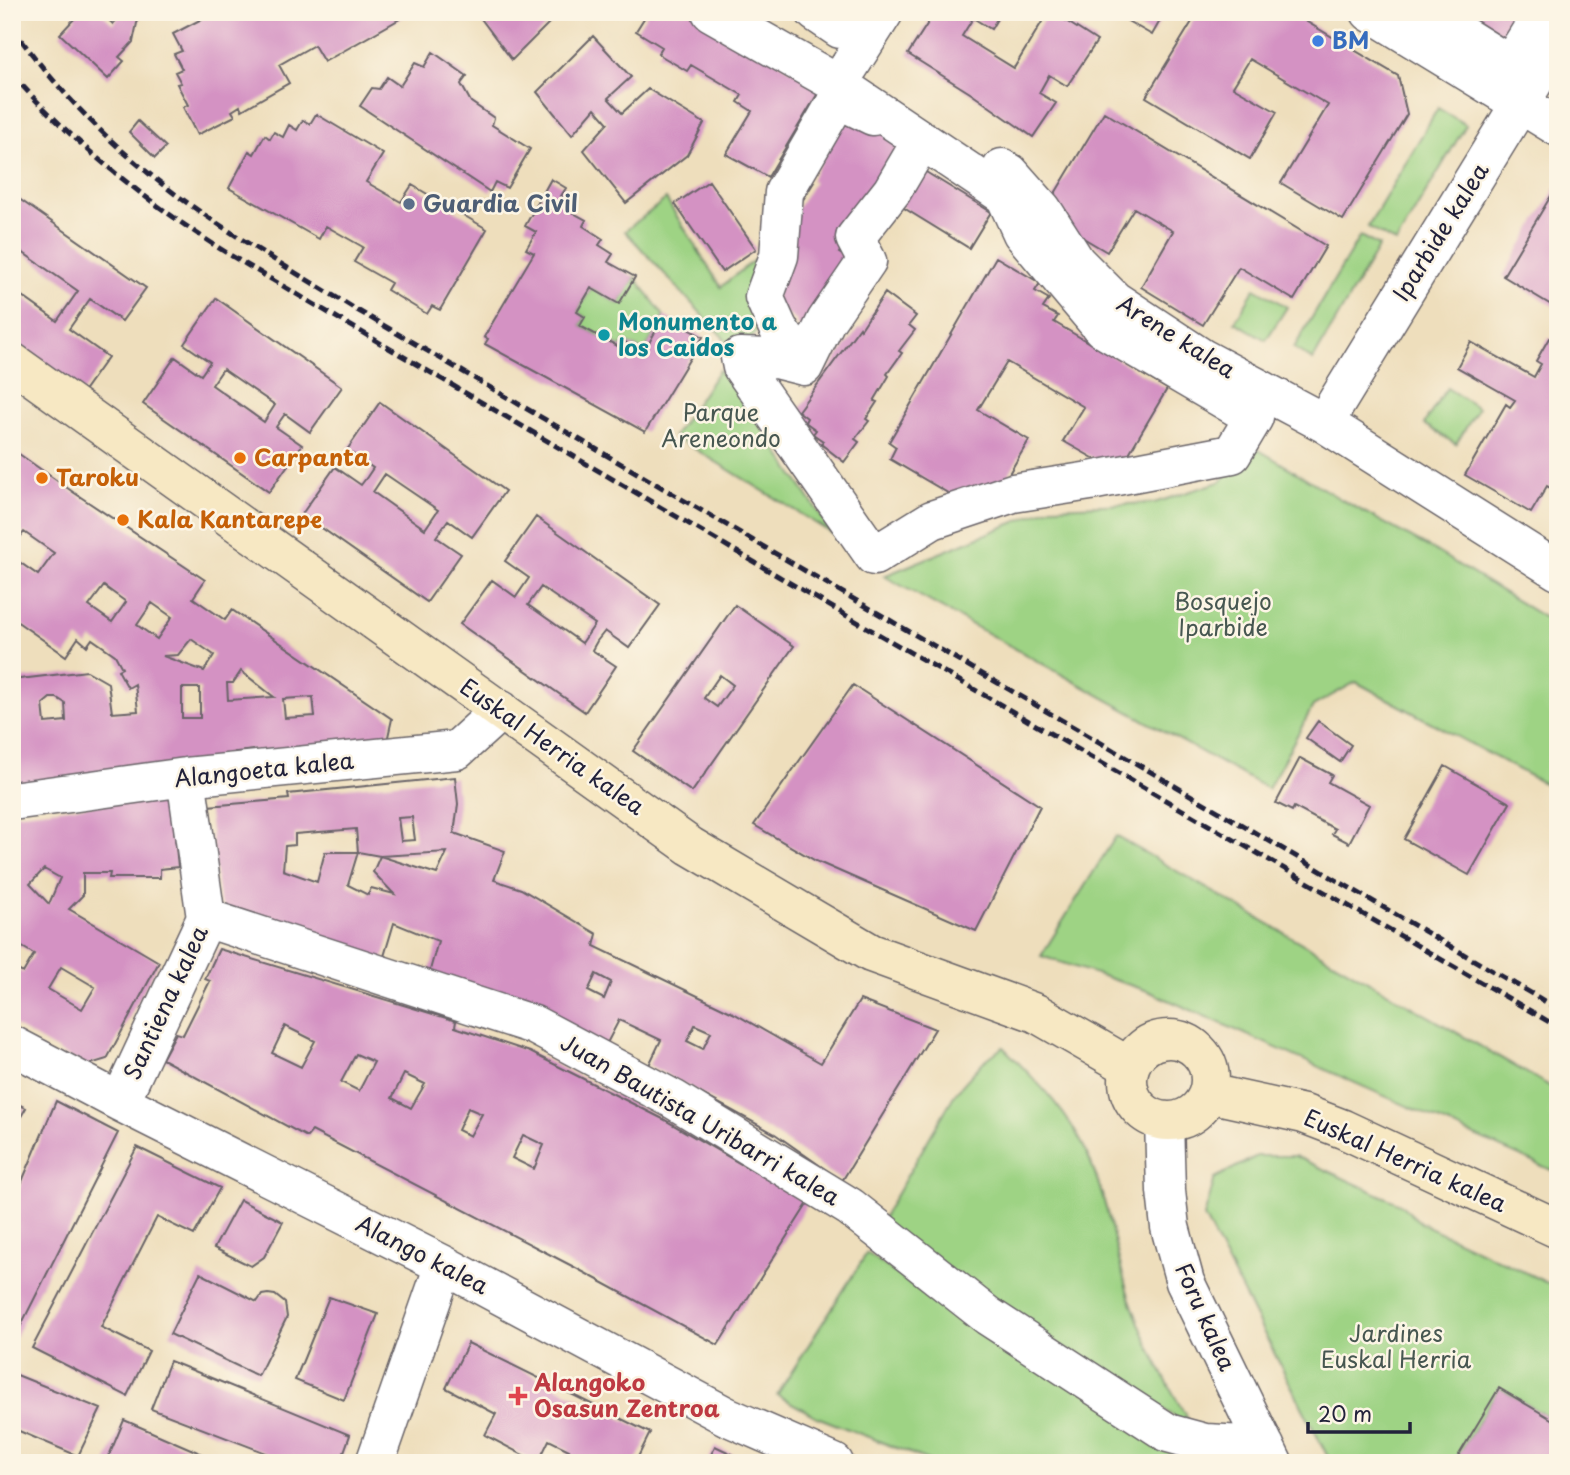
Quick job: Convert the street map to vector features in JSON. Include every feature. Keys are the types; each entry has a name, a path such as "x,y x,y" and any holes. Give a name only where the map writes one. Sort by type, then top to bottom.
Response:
{"street":[{"path":"711,12 838,84 1005,196 1022,233 1102,328 1254,417 1232,454 1013,493 932,520 874,556 742,367 740,357 772,358 804,366"},
{"name":"Arene kalea","path":"763,12 1010,173 1042,209 1076,262 1114,300 1202,358 1324,423 1558,571"},
{"path":"815,12 840,29 851,12"},
{"path":"849,67 884,12"},
{"path":"1370,12 1558,127"},
{"path":"1425,12 1510,65 1543,12"},
{"name":"Iparbide kalea","path":"1324,423 1558,42"},
{"path":"804,366 778,328 764,296 779,256 784,192 838,99 922,140"},
{"path":"804,366 826,321 867,261 855,238 892,191 922,140"},
{"name":"Euskal Herria kalea","path":"12,362 690,846 872,953 1036,1013 1129,1067"},
{"name":"Alangoeta kalea","path":"12,801 186,777 457,750 501,710"},
{"name":"Santiena kalea","path":"120,1102 206,918 186,777"},
{"name":"Juan Bautista Uribarri kalea","path":"206,918 534,1025 673,1099 850,1207 988,1316 1168,1433 1269,1455"},
{"path":"1175,1039 1189,1044 1200,1053 1207,1065 1210,1079 1208,1093 1202,1105 1192,1114 1181,1120 1164,1121 1143,1113 1135,1104 1129,1092 1129,1067 1136,1054 1147,1045 1175,1039"},
{"name":"Alango kalea","path":"12,1045 444,1265 726,1416 834,1463"},
{"name":"Euskal Herria kalea","path":"1208,1093 1304,1114 1330,1124 1558,1229"},
{"name":"Foru kalea","path":"1164,1121 1170,1227 1185,1282 1269,1455"},
{"path":"375,1463 444,1265"}],"green space":[{"path":"1438,108 1466,125 1396,243 1368,227"},
{"path":"666,199 721,287 765,251 765,318 745,348 733,348 625,231"},
{"path":"1360,236 1379,246 1313,360 1294,348"},
{"path":"635,277 664,316 644,352 625,342 621,348 580,326 585,317 577,312 591,288 619,304"},
{"path":"1255,288 1287,307 1266,340 1235,322"},
{"name":"Parque Areneondo","path":"719,370 740,395 833,534 674,436"},
{"path":"1447,388 1478,408 1456,444 1424,424"},
{"name":"Bosquejo Iparbide","path":"1249,444 1342,500 1434,550 1558,626 1558,791 1356,682 1313,706 1268,789 884,576 1052,507 1154,503 1222,481"},
{"path":"1116,836 1558,1091 1558,1173 1148,991 1041,956"},
{"path":"1003,1047 1060,1109 1086,1151 1104,1200 1125,1283 1138,1320 1164,1376 1193,1428 875,1231 956,1092 983,1062"},
{"name":"Jardines Euskal Herria","path":"1257,1156 1295,1156 1400,1204 1421,1223 1558,1288 1558,1423 1499,1388 1454,1463 1331,1463 1204,1217 1215,1178"},
{"path":"867,1253 994,1342 1217,1463 935,1463 817,1417 777,1395"}],"building":[{"path":"100,12 113,24 123,12 133,12 140,18 133,42 119,57 124,61 108,79 60,34 76,17 73,14"},
{"path":"215,12 412,12 324,62 314,45 279,65 289,83 242,110 240,106 232,111 235,116 197,135 183,107 188,105 177,84 181,83 175,72 182,69 174,54 182,51 173,34"},
{"path":"476,12 560,12 512,60"},
{"path":"648,12 694,12 821,88 768,177 726,154 752,111 738,102 742,95 691,65 687,71 658,54 662,47 636,31"},
{"path":"935,12 1001,12 991,29 973,18 962,36 1014,68 1048,12 1097,41 1067,86 1049,75 1039,93 1056,103 1033,137 908,54"},
{"path":"1112,12 1165,12 1152,35"},
{"path":"1198,12 1290,12 1398,76 1407,114 1343,220 1281,183 1328,105 1250,59 1233,87 1277,112 1250,159 1146,97"},
{"path":"1445,12 1537,12 1511,52"},
{"path":"593,36 631,77 608,98 622,113 648,89 704,123 687,155 626,203 584,150 608,123 595,108 572,135 537,92"},
{"path":"433,52 467,76 461,84 471,102 494,118 492,125 530,149 507,188 495,182 490,192 360,106 372,88 379,89 387,77 400,86 415,63 424,67"},
{"path":"850,109 908,143 839,253 852,261 808,331 795,324 797,321 775,302 791,219 814,182 811,180"},
{"path":"1104,112 1326,246 1294,300 1239,267 1203,325 1141,287 1173,231 1134,208 1107,252 1065,227 1051,200"},
{"path":"316,114 383,154 366,182 401,202 412,185 487,229 440,310 432,306 427,314 387,290 391,283 354,262 363,247 326,226 319,239 229,188 249,151 254,154 265,135 270,139 274,132 283,137 289,125 297,130 303,120 310,124"},
{"path":"138,121 166,147 155,158 129,132"},
{"path":"921,169 991,212 969,248 899,205"},
{"path":"551,179 566,188 561,196 574,204 570,211 586,220 583,226 603,239 599,245 613,254 608,262 635,277 619,304 591,288 577,312 585,317 580,326 621,348 625,342 644,352 664,316 703,337 645,432 485,344 488,339 484,337 534,253 526,249 536,232 525,226"},
{"path":"709,181 756,249 722,272 675,204"},
{"path":"1558,184 1558,309 1503,276"},
{"path":"12,194 146,288 122,321 90,299 69,329 108,357 83,392 12,342 12,289 57,321 78,291 12,245"},
{"path":"996,257 1040,283 1035,291 1049,299 1043,308 1058,316 1054,322 1167,389 1118,472 1063,441 1084,407 1007,362 978,410 1029,440 991,504 965,503 890,459 896,447 889,442"},
{"path":"885,293 916,316 909,325 915,330 899,351 902,353 887,374 889,376 874,401 877,402 866,419 869,421 855,439 859,442 844,462 821,444 823,441 813,434 816,430 805,422 807,418 798,411"},
{"path":"216,298 342,387 310,432 285,414 280,421 276,427 302,445 269,492 143,404 175,357 201,375 210,362 184,344","holes":["223,369 275,405 264,422 212,385"]},
{"path":"1549,338 1558,342 1558,492 1547,486 1531,513 1465,475 1506,404 1510,407 1515,400 1457,367 1471,342 1534,377 1541,364 1536,361"},
{"path":"380,402 505,491 472,537 448,520 436,537 461,554 427,602 302,514 335,467 361,485 367,477 373,468 347,450","holes":["385,474 438,510 425,529 373,492"]},
{"path":"12,449 205,580 193,598 225,620 232,610 392,719 385,750 254,760 253,750 235,752 236,757 12,786 12,680 87,671 108,683 112,713 138,711 135,684 128,688 118,670 122,668 115,655 92,639 87,646 78,638 66,656 12,618 12,557 38,575 54,553 24,532 12,548","holes":["104,586 126,602 112,622 89,606","152,603 172,617 157,639 137,625","191,639 214,655 204,671 163,656 178,655","241,671 274,697 228,700 227,683 233,683","182,688 200,688 200,718 182,718","313,697 315,716 285,718 283,699","50,698 57,698 65,703 66,721 45,723 43,704"]},
{"path":"536,517 660,605 629,648 605,631 597,641 592,650 616,666 585,712 460,624 492,580 516,597 529,578 505,561","holes":["541,587 595,624 582,643 528,605"]},
{"path":"735,605 794,646 692,792 633,751","holes":["720,675 733,685 717,707 704,698"]},
{"path":"853,685 1040,806 976,931 816,861 754,825"},
{"path":"1318,721 1351,745 1340,762 1306,738"},
{"path":"1300,758 1332,775 1328,782 1369,805 1349,843 1332,834 1335,829 1294,807 1292,811 1276,803"},
{"path":"1445,766 1510,803 1469,875 1404,839"},
{"path":"455,777 458,804 454,833 505,851 494,880 521,889 597,934 594,946 735,1014 821,1063 860,1000 935,1029 842,1181 775,1134 649,1065 661,1040 619,1020 606,1045 427,981 438,941 394,923 382,963 231,918 219,900 208,806 289,799 288,794","holes":["412,817 415,840 401,841 398,818","356,829 358,852 325,852 317,882 283,870 285,846 295,845 295,834","358,852 380,856 373,872 394,894 371,888 368,895 348,885","447,852 437,874 380,856","596,974 611,982 604,999 588,991","695,1025 711,1032 703,1049 687,1041"]},
{"path":"171,797 178,867 160,869 160,878 109,878 110,873 83,873 83,895 69,909 159,962 107,1059 84,1066 12,1024 12,967 23,973 34,954 19,945 12,956 12,915 15,905 12,910 12,814","holes":["44,869 60,878 49,904 30,884","61,967 95,987 82,1009 48,989"]},
{"path":"219,949 456,1021 455,1027 530,1052 663,1119 808,1203 718,1345 312,1131 307,1137 162,1059 176,1033 183,1035 210,981 205,979","holes":["285,1026 315,1041 301,1067 272,1053","356,1054 374,1062 359,1091 341,1082","404,1074 425,1084 411,1108 392,1098","468,1108 482,1114 470,1136 458,1130","523,1135 544,1145 534,1169 512,1158"]},
{"path":"12,1101 26,1108 12,1132"},
{"path":"56,1101 118,1133 12,1343 12,1205"},
{"path":"137,1147 220,1188 194,1235 157,1217 101,1327 149,1351 127,1396 32,1348"},
{"path":"240,1200 283,1222 264,1257 251,1266 214,1248"},
{"path":"200,1273 257,1302 262,1295 268,1294 275,1295 285,1303 287,1317 258,1376 170,1334"},
{"path":"329,1297 378,1314 344,1400 295,1380"},
{"name":"Alangoko Osasun Zentroa","path":"468,1343 650,1433 635,1463 562,1463 569,1450 549,1440 538,1463 485,1435 496,1414 446,1388"},
{"path":"170,1361 350,1435 340,1463 292,1463 151,1409"},
{"path":"12,1373 101,1409 78,1456 12,1428"},
{"path":"1499,1388 1558,1423 1558,1463 1454,1463"},
{"path":"124,1420 223,1463 106,1463"},
{"path":"715,1446 751,1463 707,1463"}],"railway":[{"path":"12,27 71,100 116,145 164,186 251,245 357,310 1558,1009"},
{"path":"12,74 87,149 171,216 230,255 778,576 1558,1027"}],"place":[{"name":"BM","path":"1318,41"},
{"name":"Guardia Civil","path":"409,204"},
{"name":"Monumento a los Caidos","path":"604,335"},
{"name":"Carpanta","path":"240,458"},
{"name":"Taroku","path":"42,478"},
{"name":"Kala Kantarepe","path":"123,520"},
{"name":"Alangoko Osasun Zentroa","path":"518,1396"}]}
